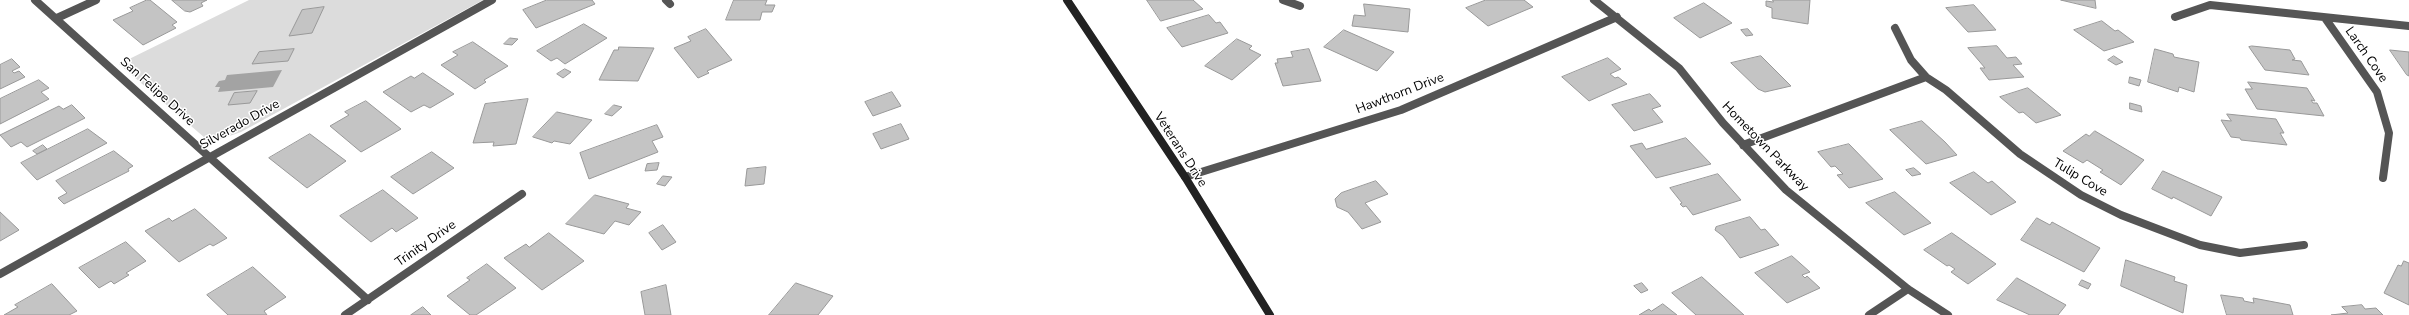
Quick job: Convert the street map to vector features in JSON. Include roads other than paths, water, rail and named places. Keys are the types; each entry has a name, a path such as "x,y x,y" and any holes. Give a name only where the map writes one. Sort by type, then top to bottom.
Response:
{"main road":[{"name":"Veterans Drive","path":"1067,0 1185,177 1270,315"}],"street":[{"name":"San Felipe Drive","path":"35,0 57,18 368,300"},
{"path":"57,18 96,0"},
{"name":"Silverado Drive","path":"0,274 209,156 492,0"},
{"path":"1283,0 1300,6"},
{"name":"Hometown Parkway","path":"1594,0 1679,68 1722,123 1786,190 1908,289 1948,315"},
{"path":"2175,17 2210,5 2409,26"},
{"name":"Hawthorn Drive","path":"1185,177 1401,110 1616,17"},
{"name":"Larch Cove","path":"2325,18 2377,92 2389,133 2383,178"},
{"name":"Tulip Cove","path":"1895,28 1911,60 1926,77 1946,90 2020,154 2081,195 2121,215 2200,244 2240,253 2304,245"},
{"path":"1743,145 1926,77"},
{"name":"Trinity Drive","path":"345,315 522,194"},
{"path":"1869,315 1908,289"}]}
